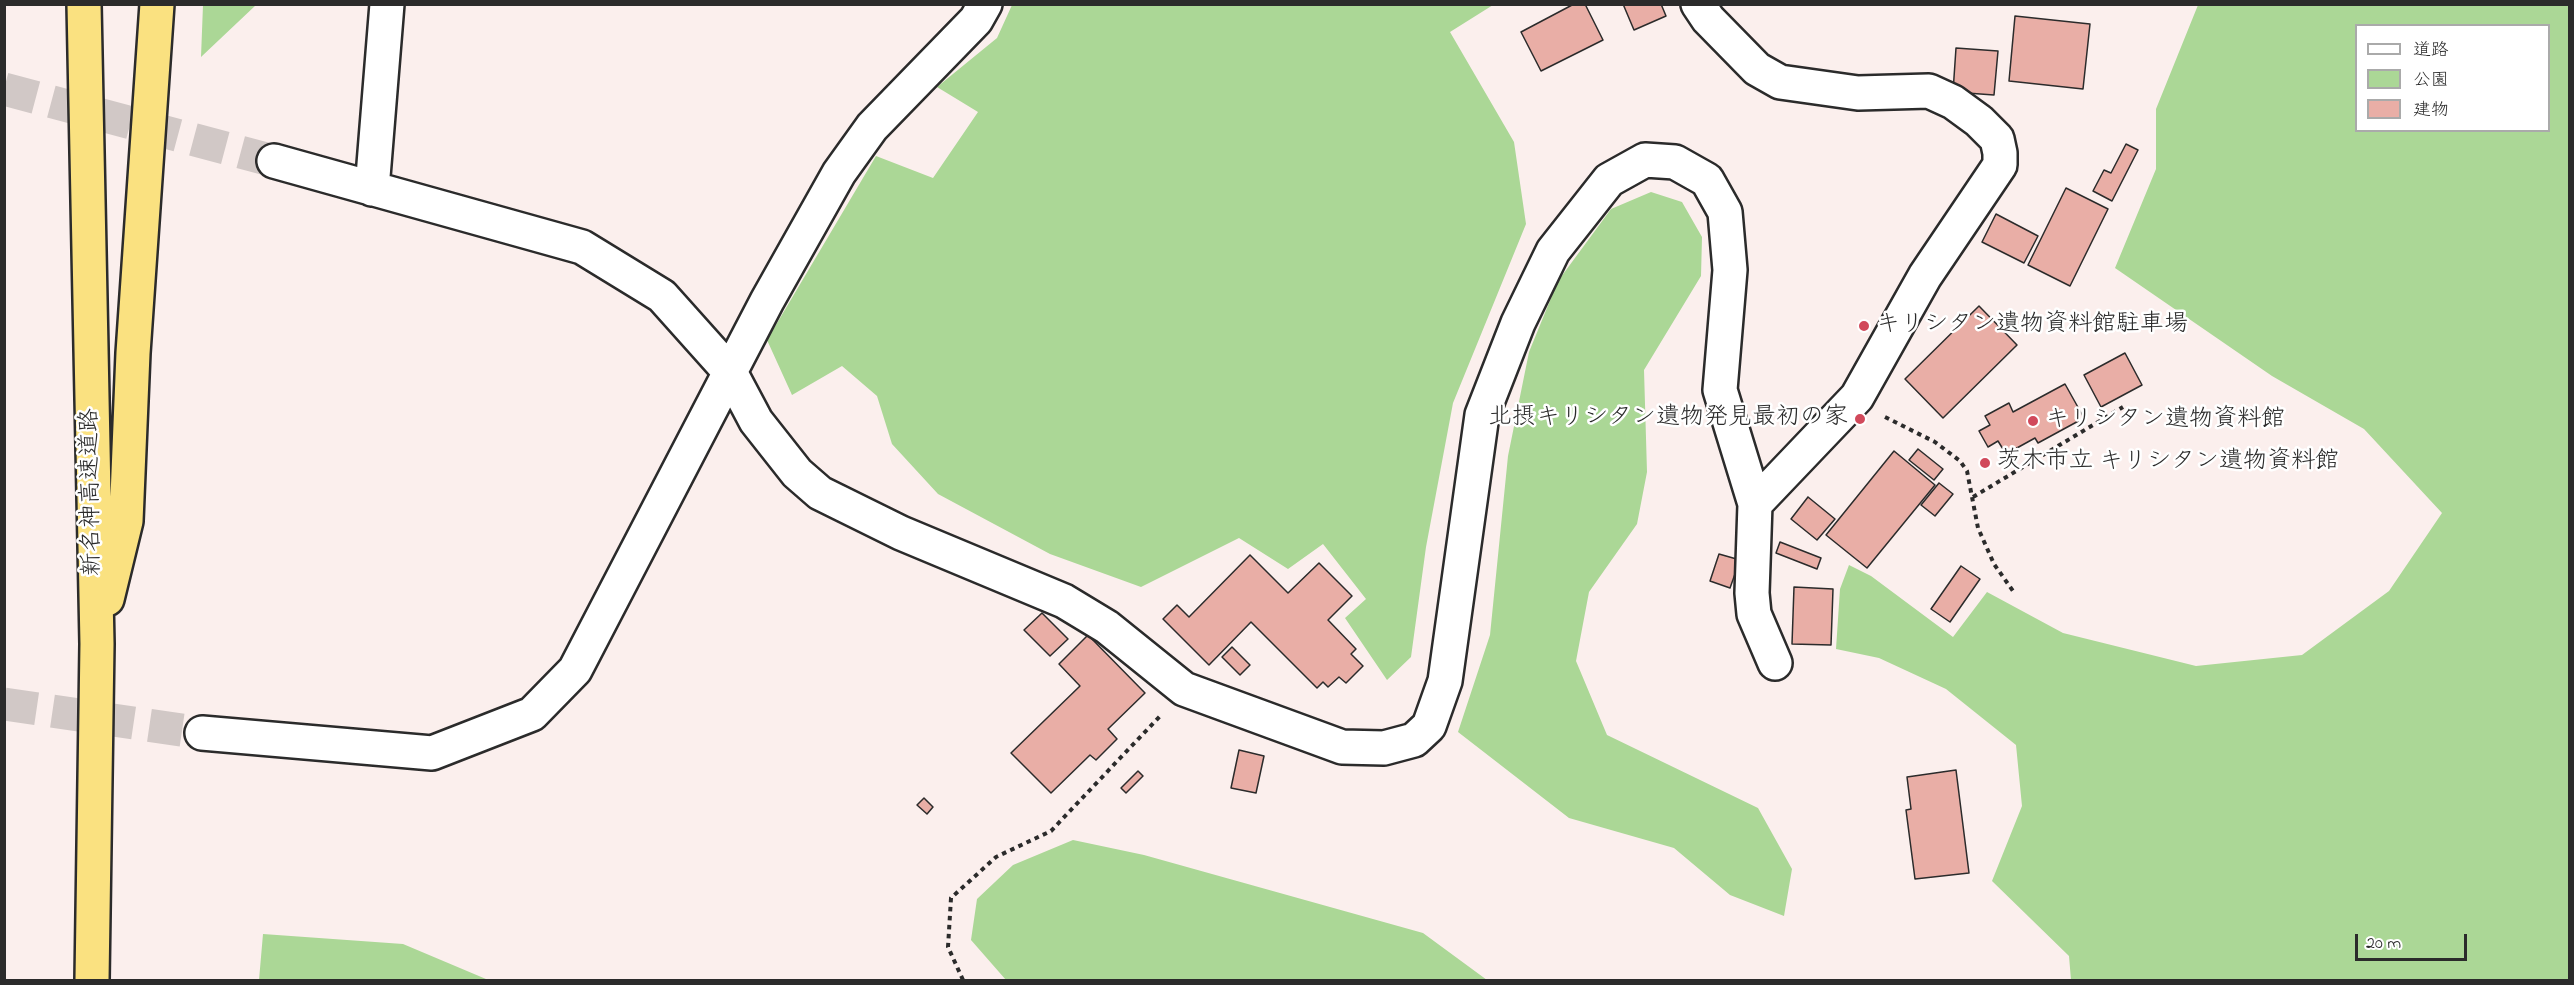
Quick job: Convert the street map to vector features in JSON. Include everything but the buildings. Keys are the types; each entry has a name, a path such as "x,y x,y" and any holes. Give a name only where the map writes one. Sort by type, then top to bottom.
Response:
{"highway":[{"name":"新名神高速道路","path":"84,4 96,644 92,981"},
{"path":"96,644 126,521 133,353 157,4"}],"street":[{"path":"372,189 387,4"},
{"path":"202,733 432,753 532,714 575,670 730,372 839,173 872,127 976,20 985,4"},
{"path":"1698,4 1708,19 1757,69 1780,82 1858,93 1929,91 1953,102 1979,121 1997,140 2000,153 2000,165 1926,276 1857,398 1755,504"},
{"path":"274,161 582,247 662,296 730,372 756,421 797,473 820,494 901,533 1064,601 1107,627 1184,689 1342,747 1384,748 1414,740 1430,726 1445,681 1482,415 1518,323 1553,250 1609,180 1645,160 1675,162 1707,180 1725,212 1730,270 1720,390 1755,504 1752,593 1754,614 1775,663"}],"path":[{"path":"1857,398 1884,416 1935,442 1960,461 1967,471 1978,528 1994,564 2013,591"},
{"path":"1973,497 2123,407"},
{"path":"963,981 948,947 951,898 996,856 1051,831 1184,689"}],"green space":[{"path":"203,4 256,5 201,57"},
{"path":"1012,5 1493,5 1450,32 1514,142 1526,224 1453,403 1426,547 1411,657 1387,680 1345,618 1366,599 1323,544 1288,569 1239,538 1141,587 1050,554 938,494 892,444 877,396 842,366 792,395 767,340 876,156 933,178 978,112 937,87 997,38"},
{"path":"2198,5 2569,5 2569,980 2071,980 2069,956 1992,881 2022,806 2016,745 1946,689 1879,658 1836,649 1840,589 1849,565 1871,576 1953,637 1987,592 2063,633 2196,666 2302,655 2389,591 2442,513 2364,429 2272,376 2115,268 2156,169 2156,109"},
{"path":"1651,192 1682,202 1702,237 1701,276 1644,370 1647,472 1637,524 1589,592 1576,661 1607,735 1758,808 1792,869 1784,916 1730,895 1674,848 1569,818 1458,732 1490,635 1508,456 1529,352 1558,281 1611,209"},
{"path":"1073,840 1144,855 1423,933 1487,980 1006,980 971,940 977,899 1013,865"},
{"path":"263,934 403,944 486,979 512,980 259,980"}],"tunnel":[{"path":"4,89 274,161"},
{"path":"4,704 202,733"}],"place":[{"name":"キリシタン遺物資料館駐車場","path":"1864,326"},
{"name":"北摂キリシタン遺物発見最初の家","path":"1860,419"},
{"name":"キリシタン遺物資料館","path":"2033,421"},
{"name":"茨木市立 キリシタン遺物資料館","path":"1985,463"}]}
